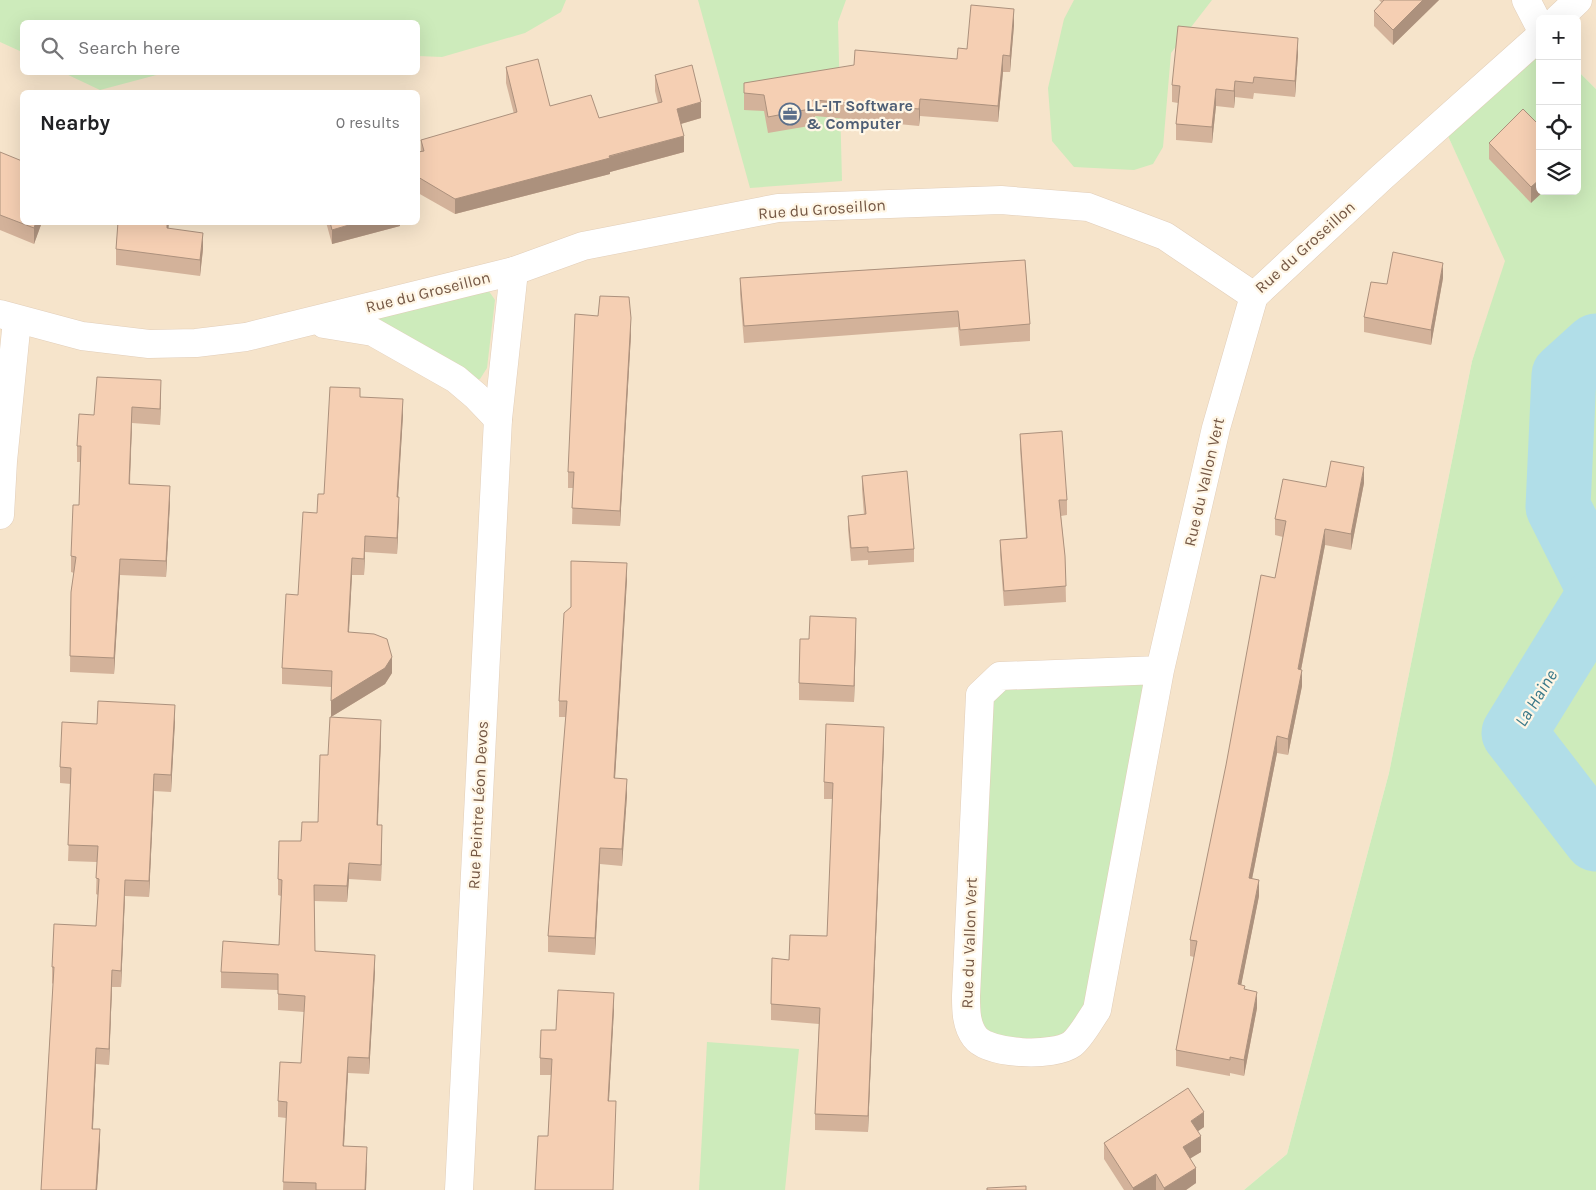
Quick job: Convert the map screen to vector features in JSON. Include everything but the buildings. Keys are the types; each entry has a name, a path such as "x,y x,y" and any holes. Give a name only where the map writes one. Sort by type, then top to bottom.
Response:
{"street":[{"path":"1526,0 1536,20"},
{"path":"1562,15 1578,0"},
{"name":"Rue du Groseillon","path":"9,317 82,336 149,344 196,344 246,337 514,271 583,246 778,208 1001,200 1088,207 1097,210 1165,236 1254,296 1402,159 1536,40"},
{"name":"Rue Peintre Léon Devos","path":"459,1190 498,419 514,271"},
{"name":"Rue du Vallon Vert","path":"1160,670 1000,676 980,695 966,996 967,1020 976,1038 998,1049 1038,1054 1071,1044 1097,1010 1160,670 1216,428 1254,296"},
{"path":"0,515 9,317"},
{"path":"310,322 348,326 373,332 456,379 498,419"}],"shaded area":[{"path":"0,0 1596,0 1596,89 1581,74 1581,15 1536,15 1536,23 1442,123 1506,261 1472,361 1389,773 1287,1154 1244,1190 0,1190"}],"green space":[{"path":"0,0 566,0 561,12 525,33 442,57 420,56 420,20 20,20 20,51 0,42"},
{"path":"698,0 846,0 838,22 842,181 750,188"},
{"path":"1074,0 1212,0 1171,53 1163,147 1153,164 1134,170 1074,167 1052,141 1048,88 1064,19"},
{"path":"1536,40 1536,195 1581,195 1581,74 1596,89 1596,1190 1244,1190 1287,1154 1389,773 1472,361 1505,261 1442,123"},
{"path":"68,75 156,75 100,90"},
{"path":"486,287 495,300 487,368 480,379 470,381 378,327 380,315"},
{"path":"1160,670 1097,1010 1071,1044 998,1049 966,996 980,695 1000,676"},
{"path":"707,1042 799,1049 785,1190 699,1190"}],"waterway":[{"name":"La Haine","path":"1596,346 1564,375 1558,507 1596,583"},
{"name":"La Haine","path":"1596,600 1514,733 1596,839"}],"place":[{"name":"LL-IT Software & Computer","path":"790,114"}]}
